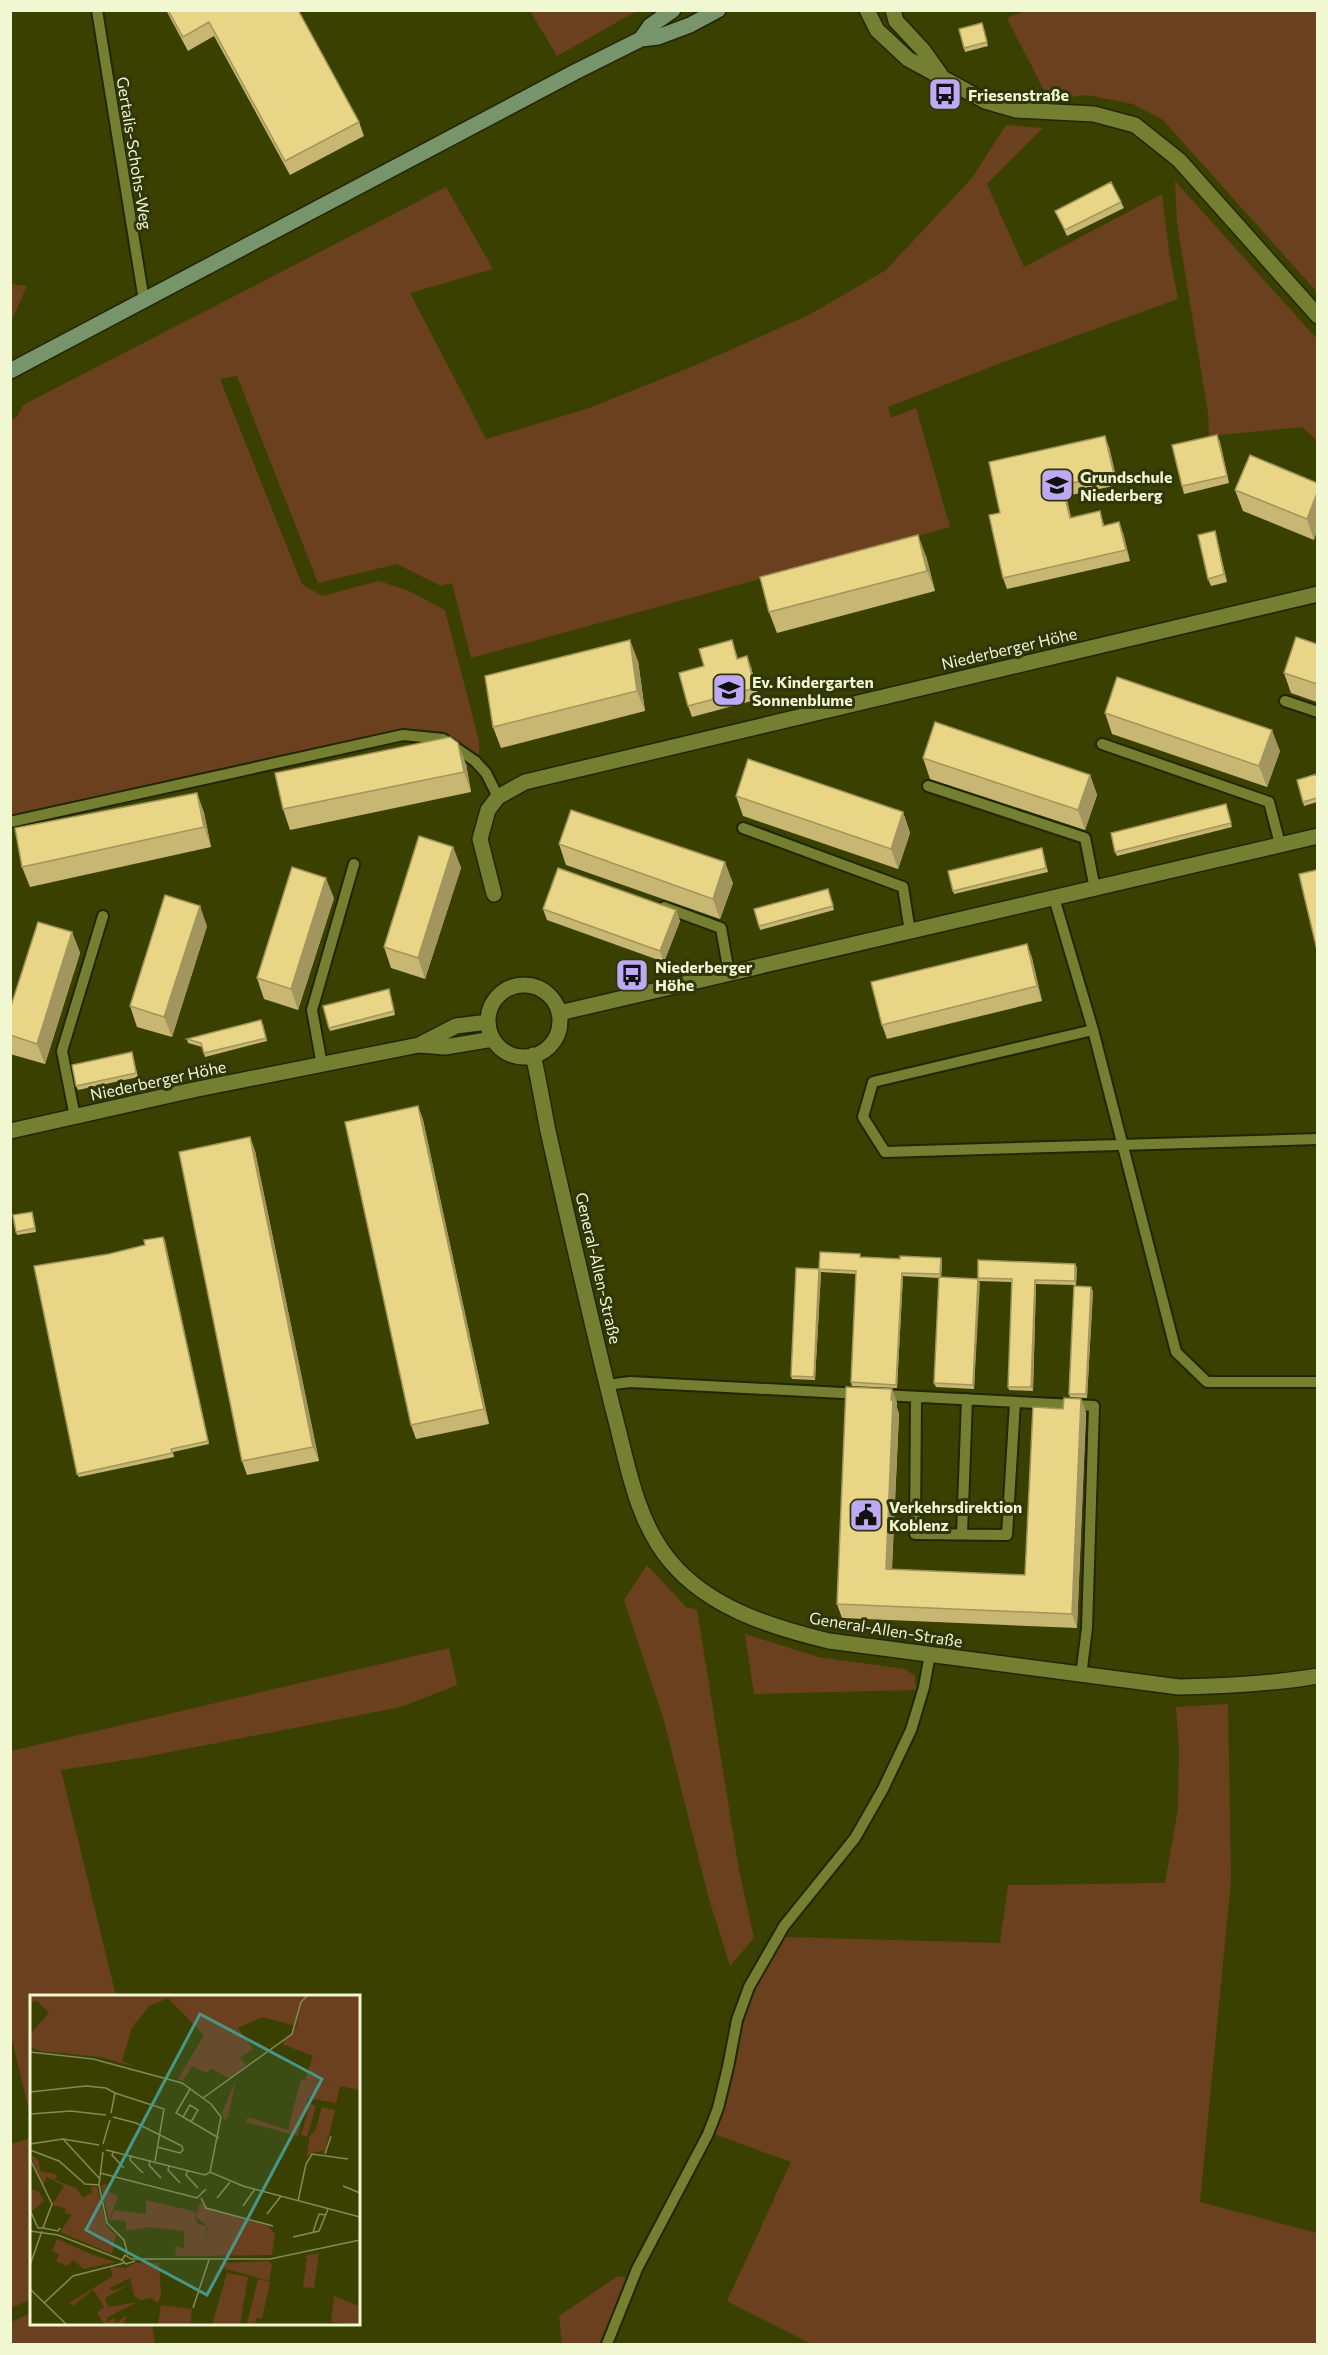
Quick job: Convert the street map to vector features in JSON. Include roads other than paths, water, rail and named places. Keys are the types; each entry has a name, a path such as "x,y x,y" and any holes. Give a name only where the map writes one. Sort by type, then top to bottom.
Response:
{"main road":[{"path":"641,39 651,26 673,10"},
{"path":"10,371 641,39 658,37 690,26 718,10"}],"street":[{"path":"867,10 877,30 908,59 985,101 1016,110 1094,114 1135,125 1179,160 1317,316"},
{"path":"892,10 896,21 923,50 942,76"},
{"name":"Niederberger Höhe","path":"498,797 525,782 1317,594"},
{"path":"494,894 480,839 488,810 498,797"},
{"path":"559,1013 1317,836"},
{"path":"519,985 540,988 555,1003 559,1013 560,1021 556,1036 547,1048 533,1055 510,1054 500,1048 493,1039 488,1022 493,1002 500,994 519,985"},
{"name":"Niederberger Höhe","path":"10,1131 193,1090 419,1045 456,1026 488,1022"},
{"name":"Niederberger Höhe","path":"419,1045 445,1047 493,1039"},
{"name":"General-Allen-Straße","path":"533,1055 607,1386 642,1513 654,1540 689,1580 716,1600 744,1614 790,1631 829,1641 1081,1676 1179,1687 1233,1686 1317,1676"}],"lane":[{"name":"Gertalis-Schohs-Weg","path":"97,10 144,301"},
{"path":"1286,700 1317,712"},
{"path":"10,822 403,735 443,739 475,761 486,773 498,797"},
{"path":"1102,744 1269,802 1280,844"},
{"path":"928,786 1085,838 1095,889"},
{"path":"743,828 903,887 910,932"},
{"path":"322,1065 312,1010 354,864"},
{"path":"1053,898 1093,1030 1176,1352 1207,1382 1317,1382"},
{"path":"656,904 721,928 729,973"},
{"path":"75,1117 62,1052 103,916"},
{"path":"1093,1030 873,1082 863,1117 885,1152 1123,1143 1317,1139"},
{"path":"607,1386 630,1382 1094,1406 1087,1628 1081,1676"},
{"path":"916,1397 915,1534 1007,1535 1015,1402"},
{"path":"962,1534 966,1399"},
{"path":"607,2344 638,2269 708,2134 718,2108 736,2020 749,1987 784,1926 855,1838 882,1789 911,1730 924,1687 930,1654"}],"place":[{"name":"Friesenstraße","path":"945,94"},
{"name":"Grundschule Niederberg","path":"1057,485"},
{"name":"Ev. Kindergarten Sonnenblume","path":"729,690"},
{"name":"Niederberger Höhe","path":"632,975"},
{"name":"Verkehrsdirektion Koblenz","path":"866,1515"}]}
